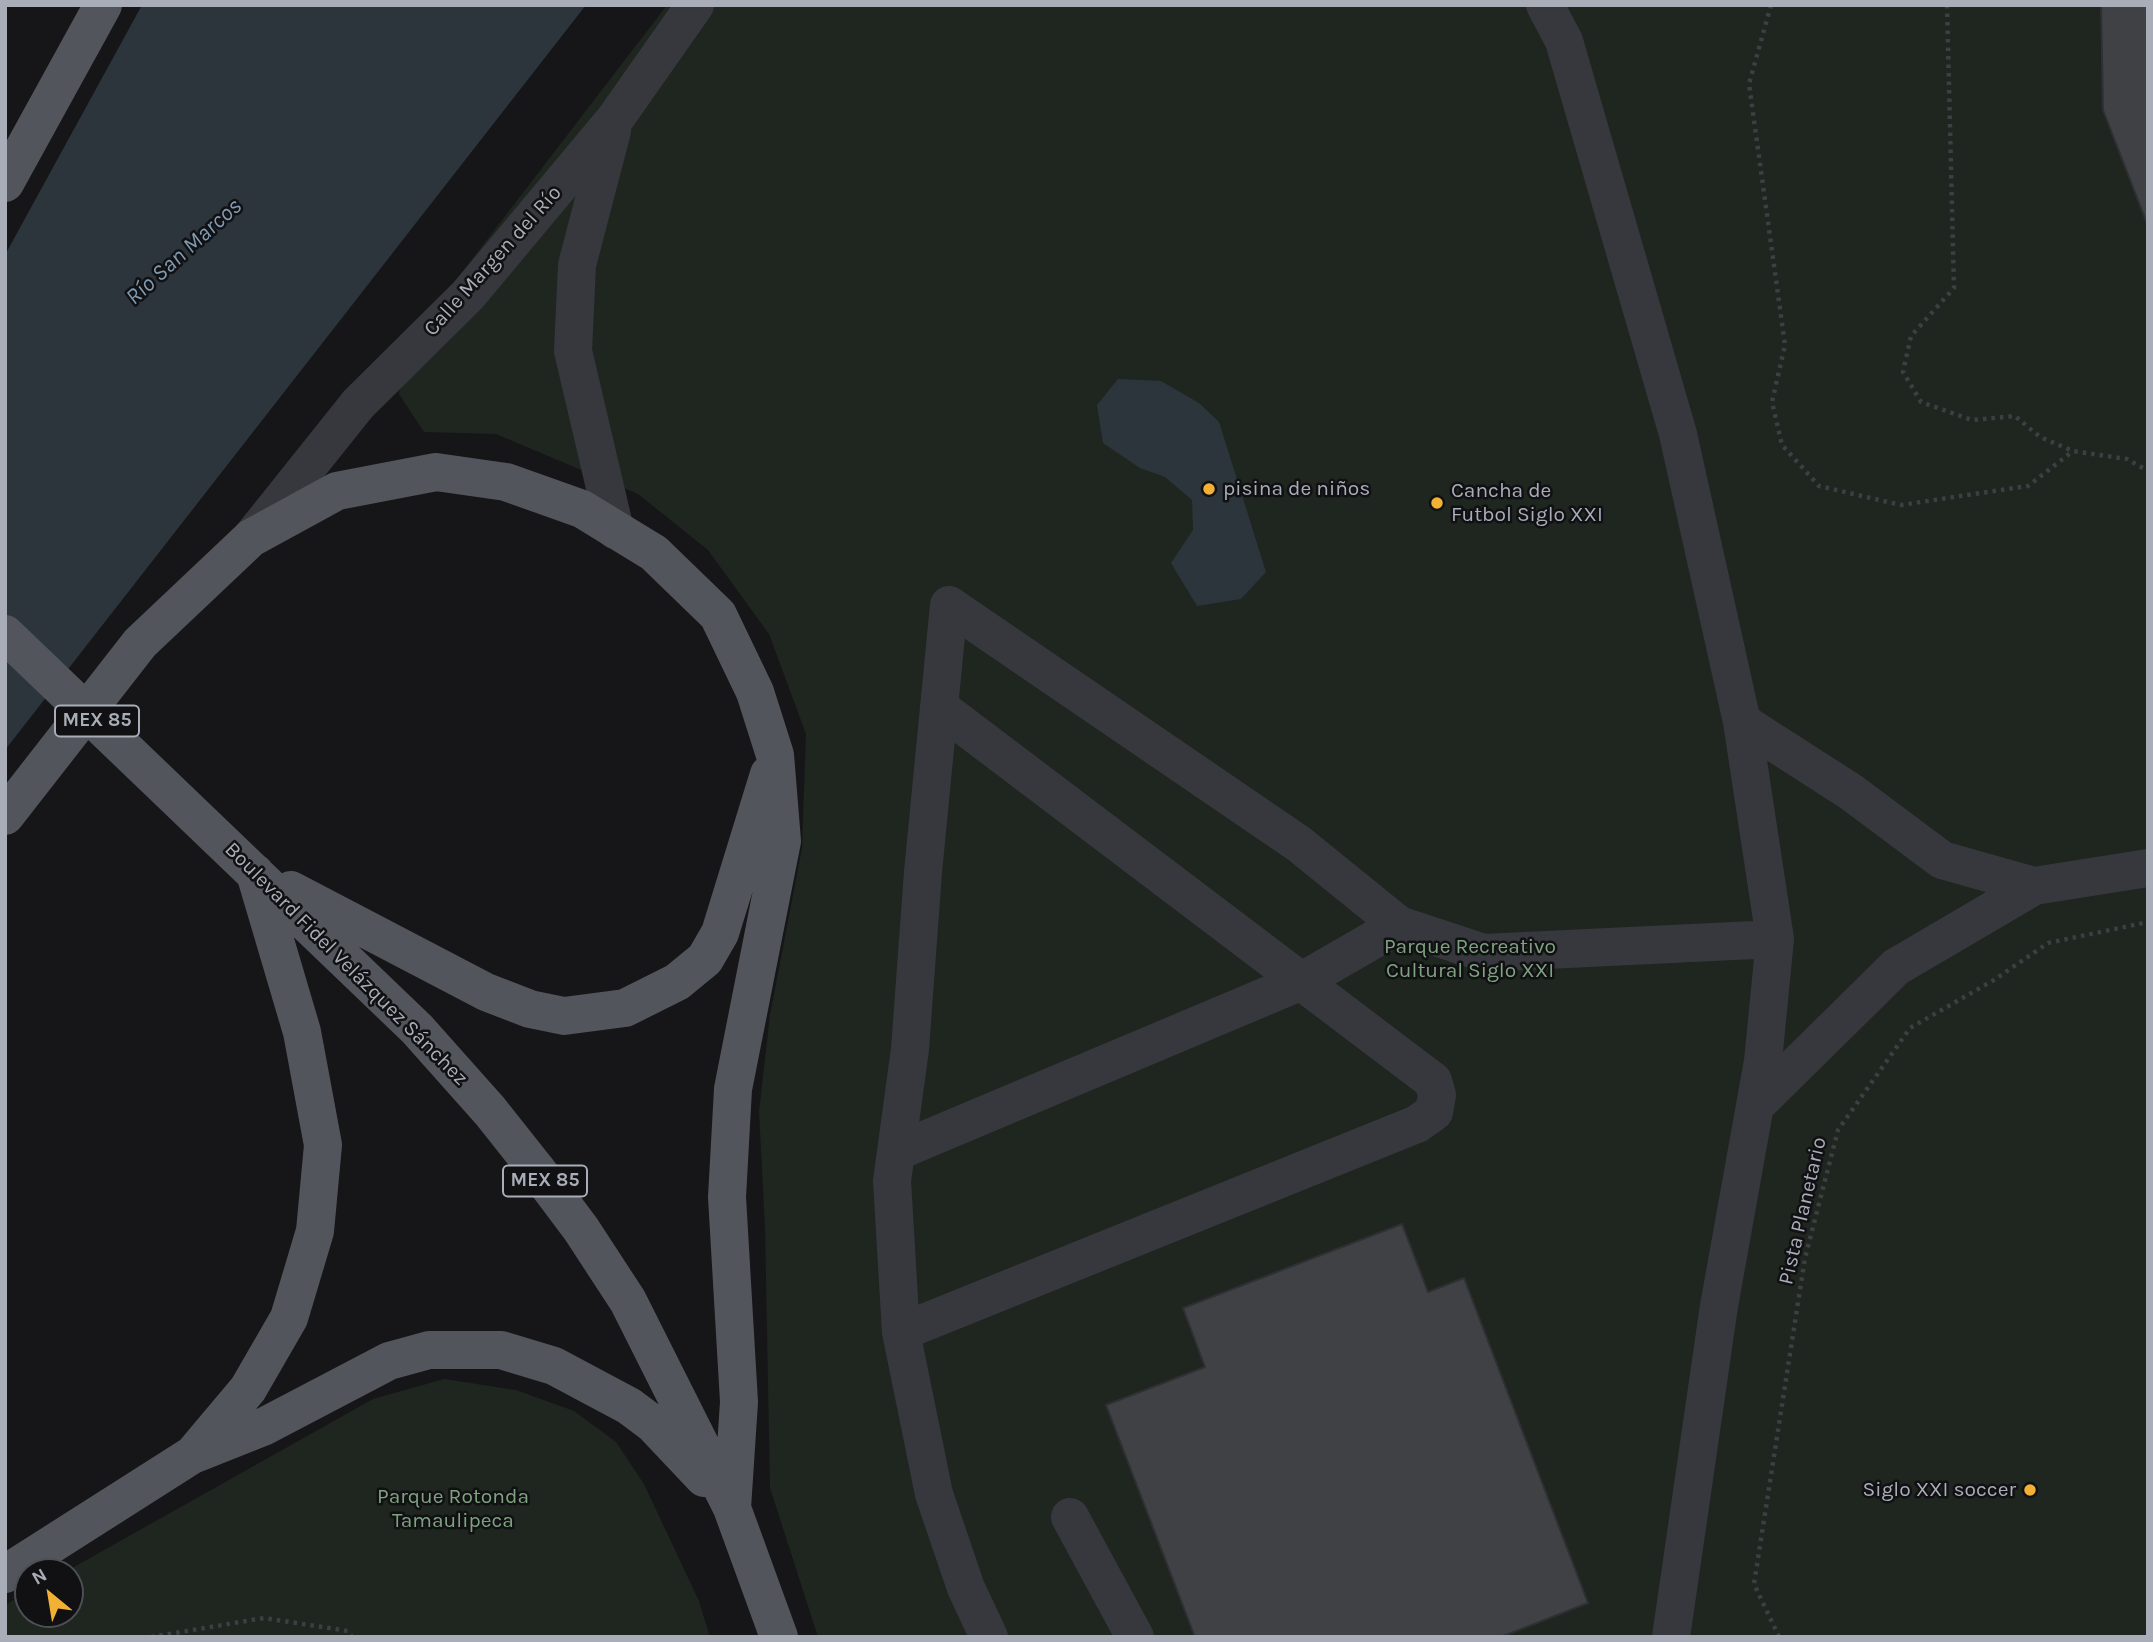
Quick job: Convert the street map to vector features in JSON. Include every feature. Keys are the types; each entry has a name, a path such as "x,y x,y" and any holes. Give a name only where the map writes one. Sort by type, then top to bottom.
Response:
{"main road":[{"path":"5,183 103,5"},
{"path":"5,816 141,643 251,538 337,491 436,472 506,482 582,509 654,553 718,615 755,692 775,755 782,841 732,1102 727,1196 739,1402 732,1508"},
{"name":"Boulevard Fidel Velázquez Sánchez","path":"5,634 417,1029 490,1111 559,1199 628,1301 732,1508 779,1627"},
{"path":"255,871 486,992 530,1009 564,1016 625,1008 677,982 705,958 720,933 775,755"},
{"path":"192,1455 248,1389 289,1318 315,1231 323,1145 302,1032 255,871"},
{"path":"5,1574 192,1455 265,1426 389,1361 429,1350 501,1350 554,1366 629,1406 653,1424 732,1508"},
{"path":"5,1543 53,1543"}],"street":[{"name":"Calle Margen del Río","path":"251,538 358,404 468,295 615,119 695,5"},
{"path":"1545,5 1564,41 1678,434 1742,722 1775,939 1755,1106 1720,1306 1676,1632"},
{"path":"615,119 577,265 573,351 615,530"},
{"path":"989,1637 966,1588 934,1493 901,1332 892,1181 910,1049 949,605 1299,844 1399,925 1484,953 1775,939"},
{"path":"901,1332 1417,1125 1434,1112 1437,1095 1433,1081 939,707"},
{"path":"1742,722 1851,792 1942,860 2034,886"},
{"path":"1755,1106 1896,967 2034,886 2148,868"},
{"path":"896,1152 1302,981 1399,925"},
{"path":"1070,1517 1135,1637"}],"path":[{"path":"1771,5 1749,84 1784,345 1772,402 1782,445 1819,486 1901,505 2028,486 2073,451"},
{"path":"1947,5 1954,288 1911,335 1903,372 1921,402 1972,420 2015,416 2040,437 2073,451 2127,459 2148,471"},
{"name":"Pista Planetario","path":"1779,1637 1754,1584 1805,1258 1838,1130 1910,1028 1994,979 2048,943 2148,922"},
{"path":"151,1637 264,1618 348,1631 352,1637"}],"green space":[{"name":"Parque Recreativo Cultural Siglo XXI","path":"667,5 2148,5 2148,1637 818,1637 770,1488 765,1228 759,1111 770,1015 802,848 806,734 769,634 708,550 638,494 496,434 424,432 399,394 407,344"},
{"name":"Parque Rotonda Tamaulipeca","path":"444,1379 516,1390 574,1411 616,1442 644,1484 699,1601 710,1637 5,1637 5,1605 14,1600 14,1628 84,1628 84,1561 373,1399"}],"water":[{"name":"Río San Marcos","path":"142,5 586,5 5,750 5,255"},
{"name":"pisina de niños","path":"1118,379 1161,381 1199,403 1219,422 1266,572 1241,599 1197,606 1171,563 1193,530 1192,500 1165,477 1140,468 1103,443 1097,405"}],"building":[{"path":"2101,5 2148,5 2148,226 2103,110"},
{"path":"1402,1224 1428,1292 1464,1278 1588,1603 1501,1637 1195,1637 1106,1405 1205,1367 1183,1308"}],"place":[{"name":"pisina de niños","path":"1209,489"},
{"name":"Cancha de Futbol Siglo XXI","path":"1437,503"},
{"name":"Siglo XXI soccer","path":"2030,1490"}]}
